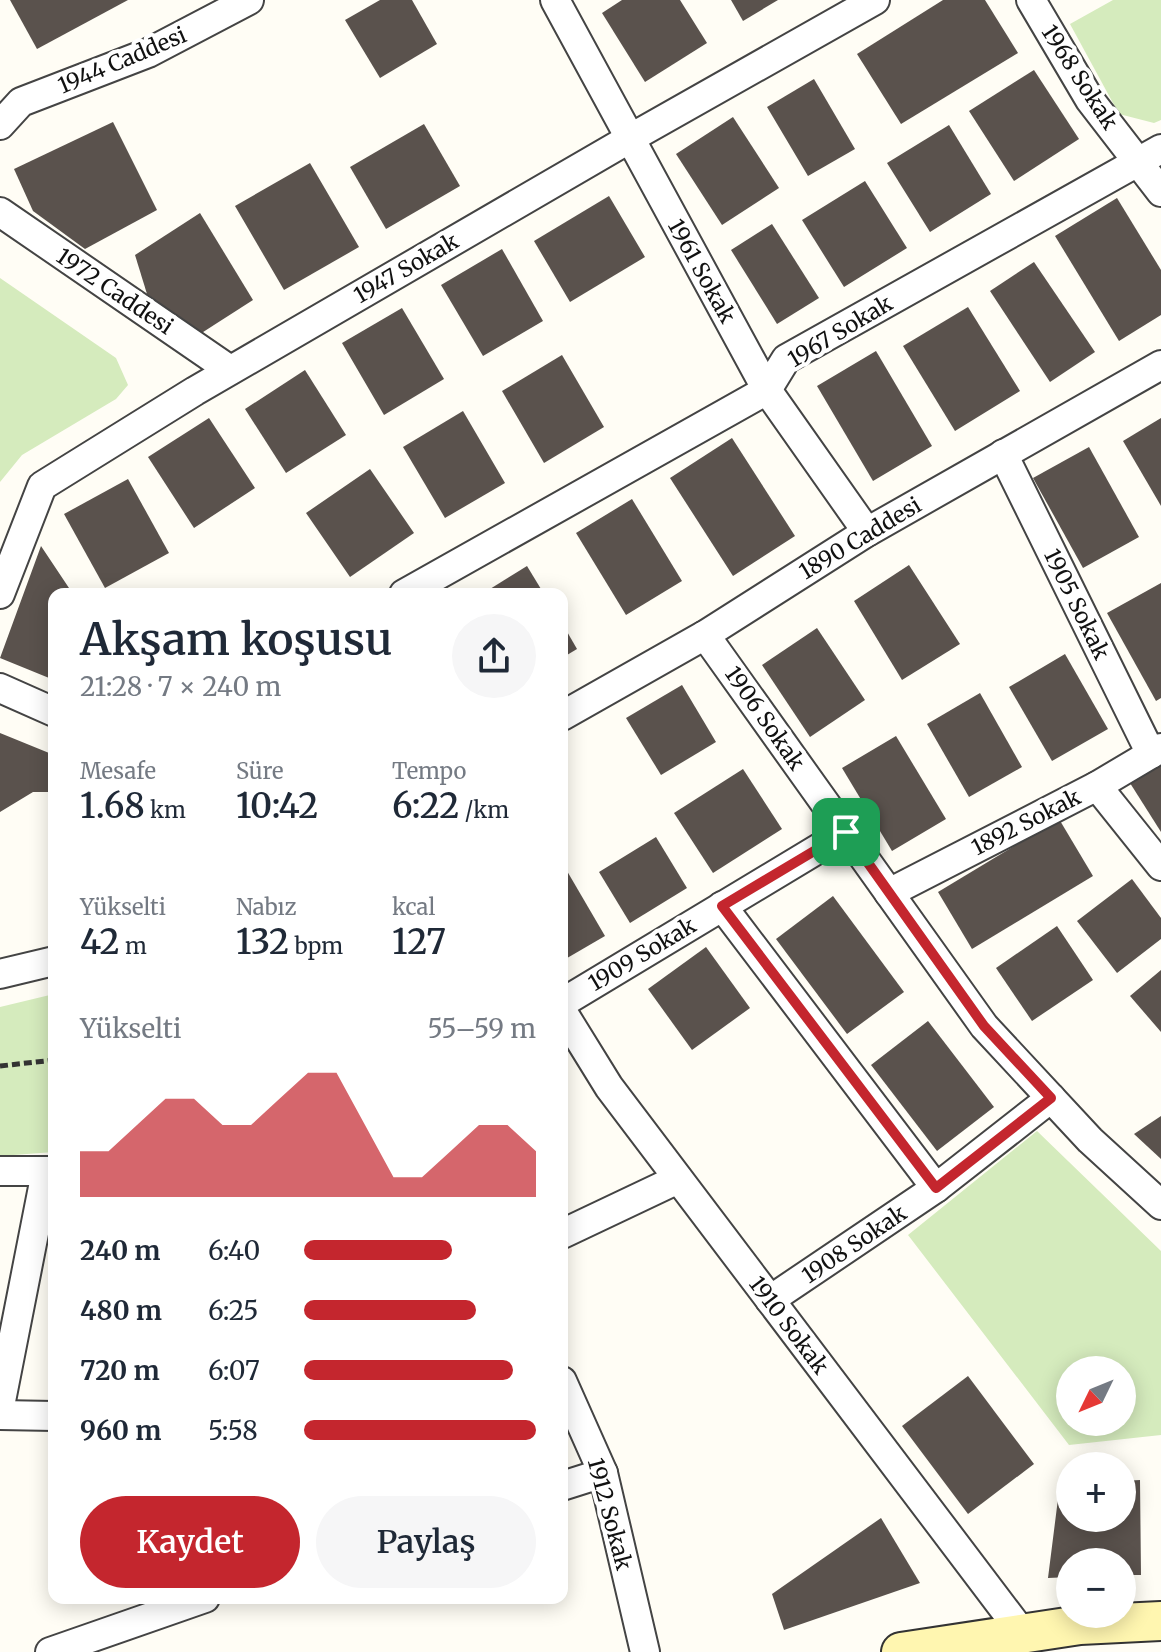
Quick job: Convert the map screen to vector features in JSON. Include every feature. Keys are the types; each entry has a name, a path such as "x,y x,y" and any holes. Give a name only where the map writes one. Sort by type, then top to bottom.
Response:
{"street":[{"name":"1944 Caddesi","path":"0,125 21,102 148,53 249,0"},
{"name":"1961 Sokak","path":"555,0 767,390 867,532"},
{"name":"1947 Sokak","path":"0,594 42,486 230,370 875,0"},
{"name":"1968 Sokak","path":"1031,0 1090,100 1150,156 1161,192"},
{"name":"1967 Sokak","path":"415,588 767,390 786,359 1150,156"},
{"name":"1972 Caddesi","path":"0,212 230,370"},
{"name":"1890 Caddesi","path":"568,713 705,635 867,532 1161,365"},
{"name":"1905 Sokak","path":"1003,454 1156,751"},
{"name":"1906 Sokak","path":"705,635 984,1026 1090,1140 1161,1205"},
{"path":"0,688 48,709"},
{"name":"1892 Sokak","path":"889,893 1097,786 1156,751"},
{"path":"1097,786 1161,866"},
{"name":"1909 Sokak","path":"568,999 846,832"},
{"path":"722,906 936,1188"},
{"path":"0,974 48,962"},
{"name":"1910 Sokak","path":"568,1021 609,1087 1023,1634"},
{"name":"1908 Sokak","path":"770,1300 936,1188 1051,1098"},
{"path":"0,1171 48,1171"},
{"path":"568,1231 678,1179"},
{"path":"0,1406 48,1180"},
{"name":"1912 Sokak","path":"568,1394 603,1473 645,1652"},
{"path":"0,1415 48,1416"},
{"path":"568,1484 603,1473"},
{"path":"50,1652 188,1604"},
{"path":"901,1652 1080,1625 1161,1621"}],"path":[{"path":"0,1066 48,1061"}],"green space":[{"path":"1113,0 1161,0 1161,120 1154,123 1119,114 1070,24"},
{"path":"0,278 116,358 128,385 116,399 22,455 0,482"},
{"path":"48,995 48,1152 0,1156 0,1007"},
{"path":"1037,1131 1161,1251 1161,1435 1069,1445 1062,1436 1136,1436 1136,1356 1056,1356 1056,1428 908,1235"}],"building":[{"path":"10,0 128,0 37,49"},
{"path":"380,0 412,0 437,44 380,78 345,20"},
{"path":"622,0 680,0 707,43 645,82 602,13"},
{"path":"731,0 778,0 743,21"},
{"path":"943,0 985,0 1018,53 901,124 857,54"},
{"path":"1034,70 1079,139 1014,181 969,111"},
{"path":"814,79 855,149 808,176 767,107"},
{"path":"733,117 779,188 722,225 676,154"},
{"path":"113,122 157,210 85,249 33,211 14,169"},
{"path":"424,124 460,186 386,229 350,167"},
{"path":"949,125 991,194 930,232 887,163"},
{"path":"310,163 359,247 284,290 235,206"},
{"path":"865,181 907,248 844,287 802,220"},
{"path":"609,196 645,257 570,302 534,241"},
{"path":"1117,198 1161,270 1161,315 1119,341 1055,236"},
{"path":"200,213 253,300 200,334 147,294 135,255"},
{"path":"772,224 819,298 777,324 731,250"},
{"path":"502,249 543,321 483,356 441,285"},
{"path":"1034,262 1095,352 1050,382 990,291"},
{"path":"968,307 1020,391 955,431 903,346"},
{"path":"402,308 444,379 384,415 342,343"},
{"path":"876,351 932,446 873,481 817,386"},
{"path":"562,355 604,427 544,463 502,391"},
{"path":"305,370 346,435 286,473 245,409"},
{"path":"463,411 505,483 445,518 403,447"},
{"path":"209,418 255,488 194,528 148,457"},
{"path":"1161,418 1161,506 1123,441"},
{"path":"732,438 795,536 733,576 670,478"},
{"path":"1089,447 1139,537 1083,568 1033,478"},
{"path":"370,469 414,533 350,577 306,513"},
{"path":"128,479 169,553 105,588 64,514"},
{"path":"632,499 682,581 626,615 576,533"},
{"path":"41,546 69,588 48,588 48,678 0,658"},
{"path":"909,565 960,644 902,680 854,601"},
{"path":"527,566 540,588 492,588"},
{"path":"1161,583 1161,698 1156,701 1107,613"},
{"path":"817,628 865,700 810,737 762,665"},
{"path":"568,633 577,649 568,654"},
{"path":"1065,654 1108,729 1052,761 1009,687"},
{"path":"682,685 716,742 661,775 626,718"},
{"path":"980,693 1022,767 969,797 927,724"},
{"path":"0,733 48,753 48,792 33,792 0,812"},
{"path":"896,736 946,819 892,851 842,768"},
{"path":"1161,763 1161,832 1130,783"},
{"path":"743,769 782,829 713,873 674,813"},
{"path":"1059,819 1093,876 972,949 938,892"},
{"path":"656,837 687,888 630,923 599,872"},
{"path":"568,873 605,936 568,958"},
{"path":"1132,879 1161,918 1161,939 1117,973 1077,921"},
{"path":"833,896 904,992 847,1034 776,939"},
{"path":"1057,926 1093,980 1032,1021 996,968"},
{"path":"706,947 750,1008 692,1050 648,989"},
{"path":"1161,970 1161,1032 1130,996"},
{"path":"928,1021 994,1107 937,1151 871,1065"},
{"path":"1161,1116 1161,1159 1134,1134"},
{"path":"968,1376 1034,1464 968,1514 902,1426"},
{"path":"1136,1480 1140,1480 1141,1575 1136,1575 1136,1548 1056,1548 1056,1578 1048,1578 1056,1515 1056,1532 1136,1532"},
{"path":"881,1518 920,1583 784,1630 772,1594"}],"route":[{"path":"846,832 984,1026 1051,1098 936,1188 722,906 846,832"}]}
